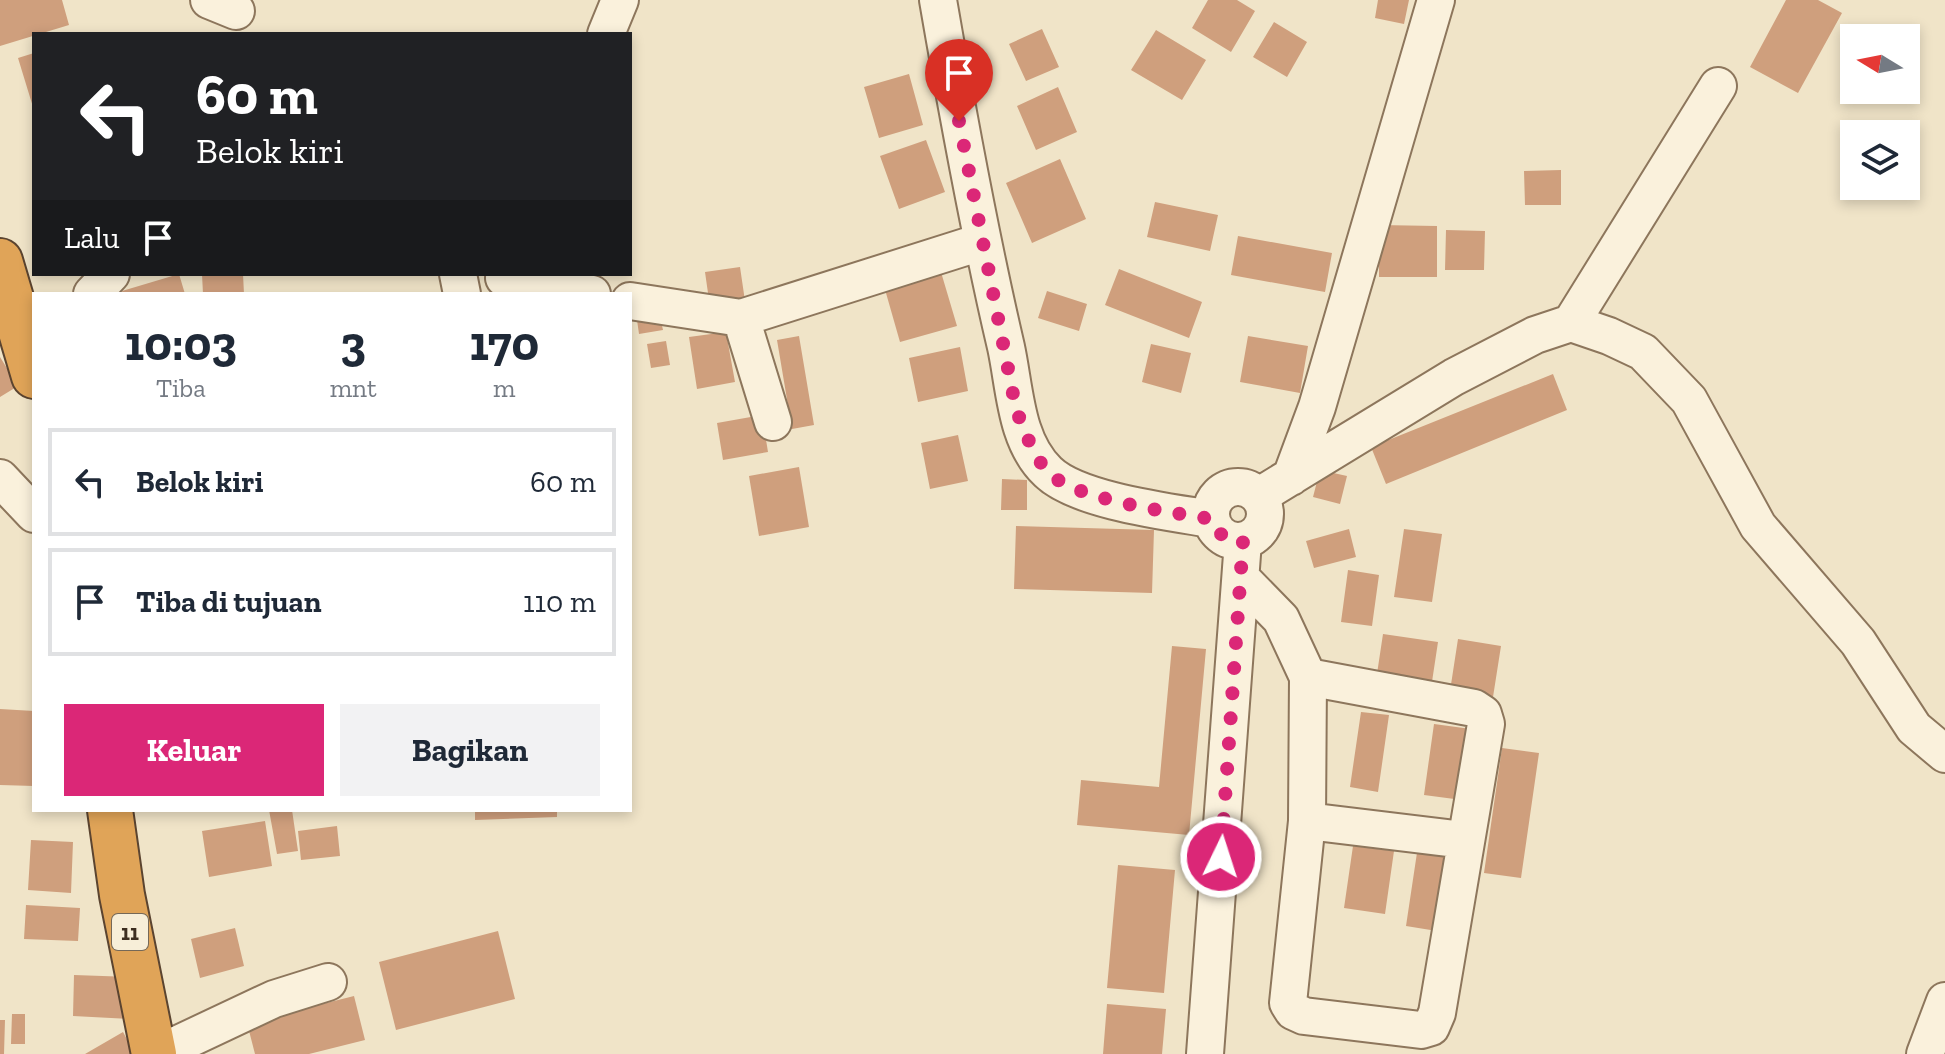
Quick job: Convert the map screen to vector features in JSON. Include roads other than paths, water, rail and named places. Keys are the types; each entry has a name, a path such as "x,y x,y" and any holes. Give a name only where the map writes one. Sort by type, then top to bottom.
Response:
{"highway":[{"path":"0,261 32,365"},
{"name":"11","path":"110,812 122,895 155,1054"}],"street":[{"path":"607,32 620,0"},
{"path":"938,0 981,242 1008,356 1016,409 1032,448 1048,472 1069,485 1128,504 1211,519"},
{"path":"1291,477 1317,407 1436,0"},
{"path":"1259,496 1454,377 1535,335 1571,323 1718,86"},
{"path":"632,301 741,318 981,242"},
{"path":"94,292 109,276"},
{"path":"501,282 577,292"},
{"path":"741,318 773,422"},
{"path":"1571,323 1643,352 1689,400 1758,526 1858,642 1914,728 1945,754"},
{"path":"0,478 32,512"},
{"path":"1244,487 1259,496 1265,517 1253,537 1243,541 1223,537 1211,519 1211,508 1223,491 1244,487"},
{"path":"1205,1054 1243,541"},
{"path":"1241,578 1281,619 1308,677 1307,821 1288,1003 1293,1011 1304,1016 1421,1030 1431,1027 1437,1013 1486,724 1483,714 1474,708 1308,677"},
{"path":"1307,821 1464,840"},
{"path":"155,1054 274,999 328,982"},
{"path":"1925,1054 1945,1001"}]}
